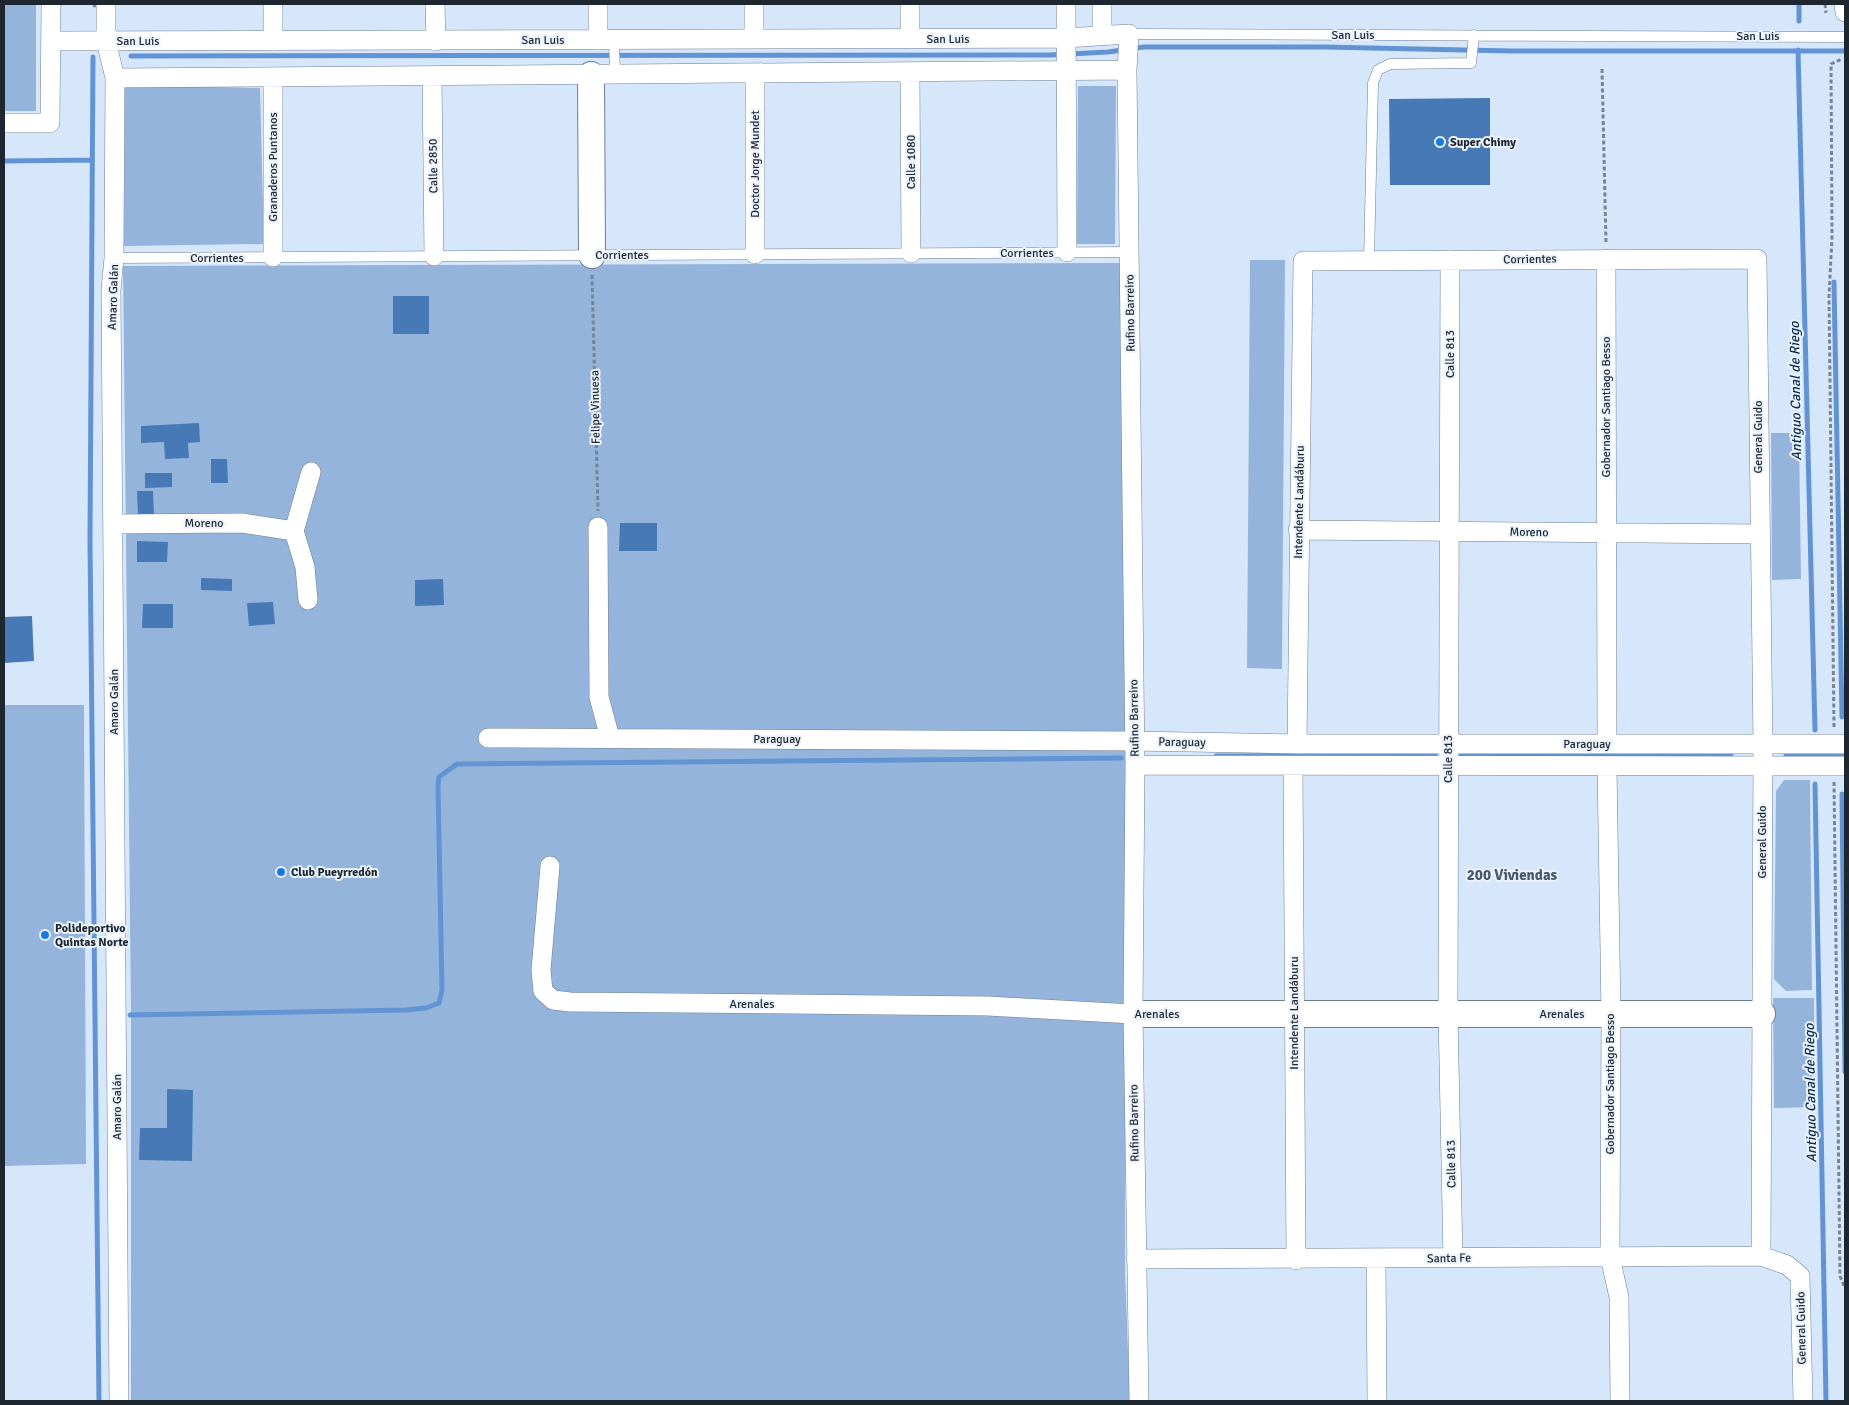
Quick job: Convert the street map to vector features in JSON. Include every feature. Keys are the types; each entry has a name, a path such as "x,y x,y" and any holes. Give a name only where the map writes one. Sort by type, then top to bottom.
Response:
{"street":[{"path":"4,123 50,122 51,4"},
{"name":"Amaro Galán","path":"106,4 106,41 116,78 112,290 119,1401"},
{"path":"273,4 273,41"},
{"path":"435,4 436,41"},
{"path":"598,4 606,40"},
{"path":"754,4 754,38"},
{"path":"910,4 910,39"},
{"path":"1066,4 1067,252"},
{"path":"1102,4 1102,34"},
{"path":"1844,4 1845,12"},
{"name":"San Luis","path":"52,41 1066,38 1102,34 1129,34"},
{"name":"Rufino Barreiro","path":"1129,34 1127,70 1135,765 1133,1014 1139,1401"},
{"path":"116,78 1127,70"},
{"name":"Calle 1080","path":"910,72 912,253"},
{"name":"Doctor Jorge Mundet","path":"755,73 755,254"},
{"path":"592,255 603,75"},
{"name":"Calle 2850","path":"432,76 434,256"},
{"name":"Granaderos Puntanos","path":"273,77 273,257"},
{"name":"Gobernador Santiago Besso","path":"1606,259 1607,744"},
{"name":"Corrientes","path":"1302,261 1757,259"},
{"name":"General Guido","path":"1757,259 1763,744 1761,1256 1787,1265 1800,1276 1803,1401"},
{"name":"Calle 813","path":"1450,260 1448,1014 1453,1258"},
{"name":"Intendente Landáburu","path":"1298,744 1298,530 1302,261"},
{"path":"308,600 305,567 294,532 311,472"},
{"name":"Moreno","path":"113,524 242,523 294,532"},
{"path":"598,527 599,698 610,738"},
{"name":"Moreno","path":"1298,530 1759,534"},
{"name":"Paraguay","path":"488,738 1134,741 1298,744 1840,744"},
{"name":"Paraguay","path":"1135,765 1840,766"},
{"name":"Intendente Landáburu","path":"1293,766 1296,1260"},
{"name":"Gobernador Santiago Besso","path":"1607,766 1611,1014 1610,1257 1619,1297 1620,1401"},
{"name":"Arenales","path":"550,866 541,970 543,991 553,1000 570,1002 988,1006 1133,1014 1762,1014"},
{"name":"Santa Fe","path":"1136,1259 1296,1260 1761,1256"},
{"path":"1376,1259 1377,1401"}],"lane":[{"name":"San Luis","path":"1129,34 1845,36"},
{"path":"1370,260 1373,83 1378,70 1390,64 1471,63 1474,35"},
{"path":"603,75 606,40"},
{"name":"Corrientes","path":"114,258 1129,252"}],"path":[{"path":"1825,4 1826,13"},
{"path":"1840,744 1829,296 1832,237 1832,64 1842,59"},
{"path":"1602,69 1606,259"},
{"name":"Felipe Vinuesa","path":"592,255 598,527"},
{"path":"1840,766 1840,1276 1845,1288"}],"shaded area":[{"path":"4,4 36,4 36,111 4,111"},
{"path":"125,85 260,88 264,244 124,246"},
{"path":"1078,86 1116,86 1115,244 1077,244"},
{"path":"1250,260 1285,260 1282,669 1247,668"},
{"path":"1121,263 1126,741 1125,1273 1130,1401 131,1401 131,1008 123,266"},
{"path":"1771,433 1799,433 1801,579 1772,580"},
{"name":"Polideportivo Quintas Norte","path":"4,705 84,705 86,1164 4,1166"},
{"path":"1784,780 1810,780 1812,990 1786,991 1774,979 1776,791"},
{"path":"1773,998 1814,998 1814,1107 1774,1108"}],"building":[{"name":"Super Chimy","path":"1490,98 1490,185 1390,185 1389,99"},
{"path":"393,296 429,296 429,334 393,334"},
{"path":"199,423 200,442 188,443 189,458 165,459 164,442 141,443 141,426"},
{"path":"211,459 227,459 228,483 211,483"},
{"path":"145,473 172,473 172,487 145,488"},
{"path":"137,491 153,491 154,516 138,517"},
{"path":"620,523 657,523 657,551 619,551"},
{"path":"137,541 168,542 167,562 137,562"},
{"path":"201,578 232,579 232,591 201,590"},
{"path":"443,579 444,605 415,606 415,580"},
{"path":"273,602 275,624 249,626 247,603"},
{"path":"143,604 173,604 173,628 142,628"},
{"path":"32,616 34,661 4,663 4,617"},
{"path":"167,1089 193,1090 192,1161 139,1160 140,1128 167,1128"}],"waterway":[{"name":"Antiguo Canal de Riego","path":"1799,4 1799,21"},
{"path":"131,56 1051,55 1108,52 1144,47 1324,47 1512,51 1845,51"},
{"name":"Antiguo Canal de Riego","path":"1798,50 1815,730"},
{"path":"93,57 90,541 99,1401"},
{"path":"4,161 92,160"},
{"path":"1834,282 1842,717"},
{"path":"1216,756 1435,755"},
{"path":"1461,756 1731,755"},
{"path":"1786,755 1842,756"},
{"path":"130,1015 406,1010 426,1008 439,1003 442,990 438,786 439,777 457,764 1121,758"},
{"name":"Antiguo Canal de Riego","path":"1815,784 1826,1401"},
{"path":"1842,794 1845,1072"}],"place":[{"name":"Super Chimy","path":"1440,142"},
{"name":"Club Pueyrredón","path":"281,872"},
{"name":"Polideportivo Quintas Norte","path":"45,935"}],"district":[{"name":"200 Viviendas","path":"1512,875"}]}
